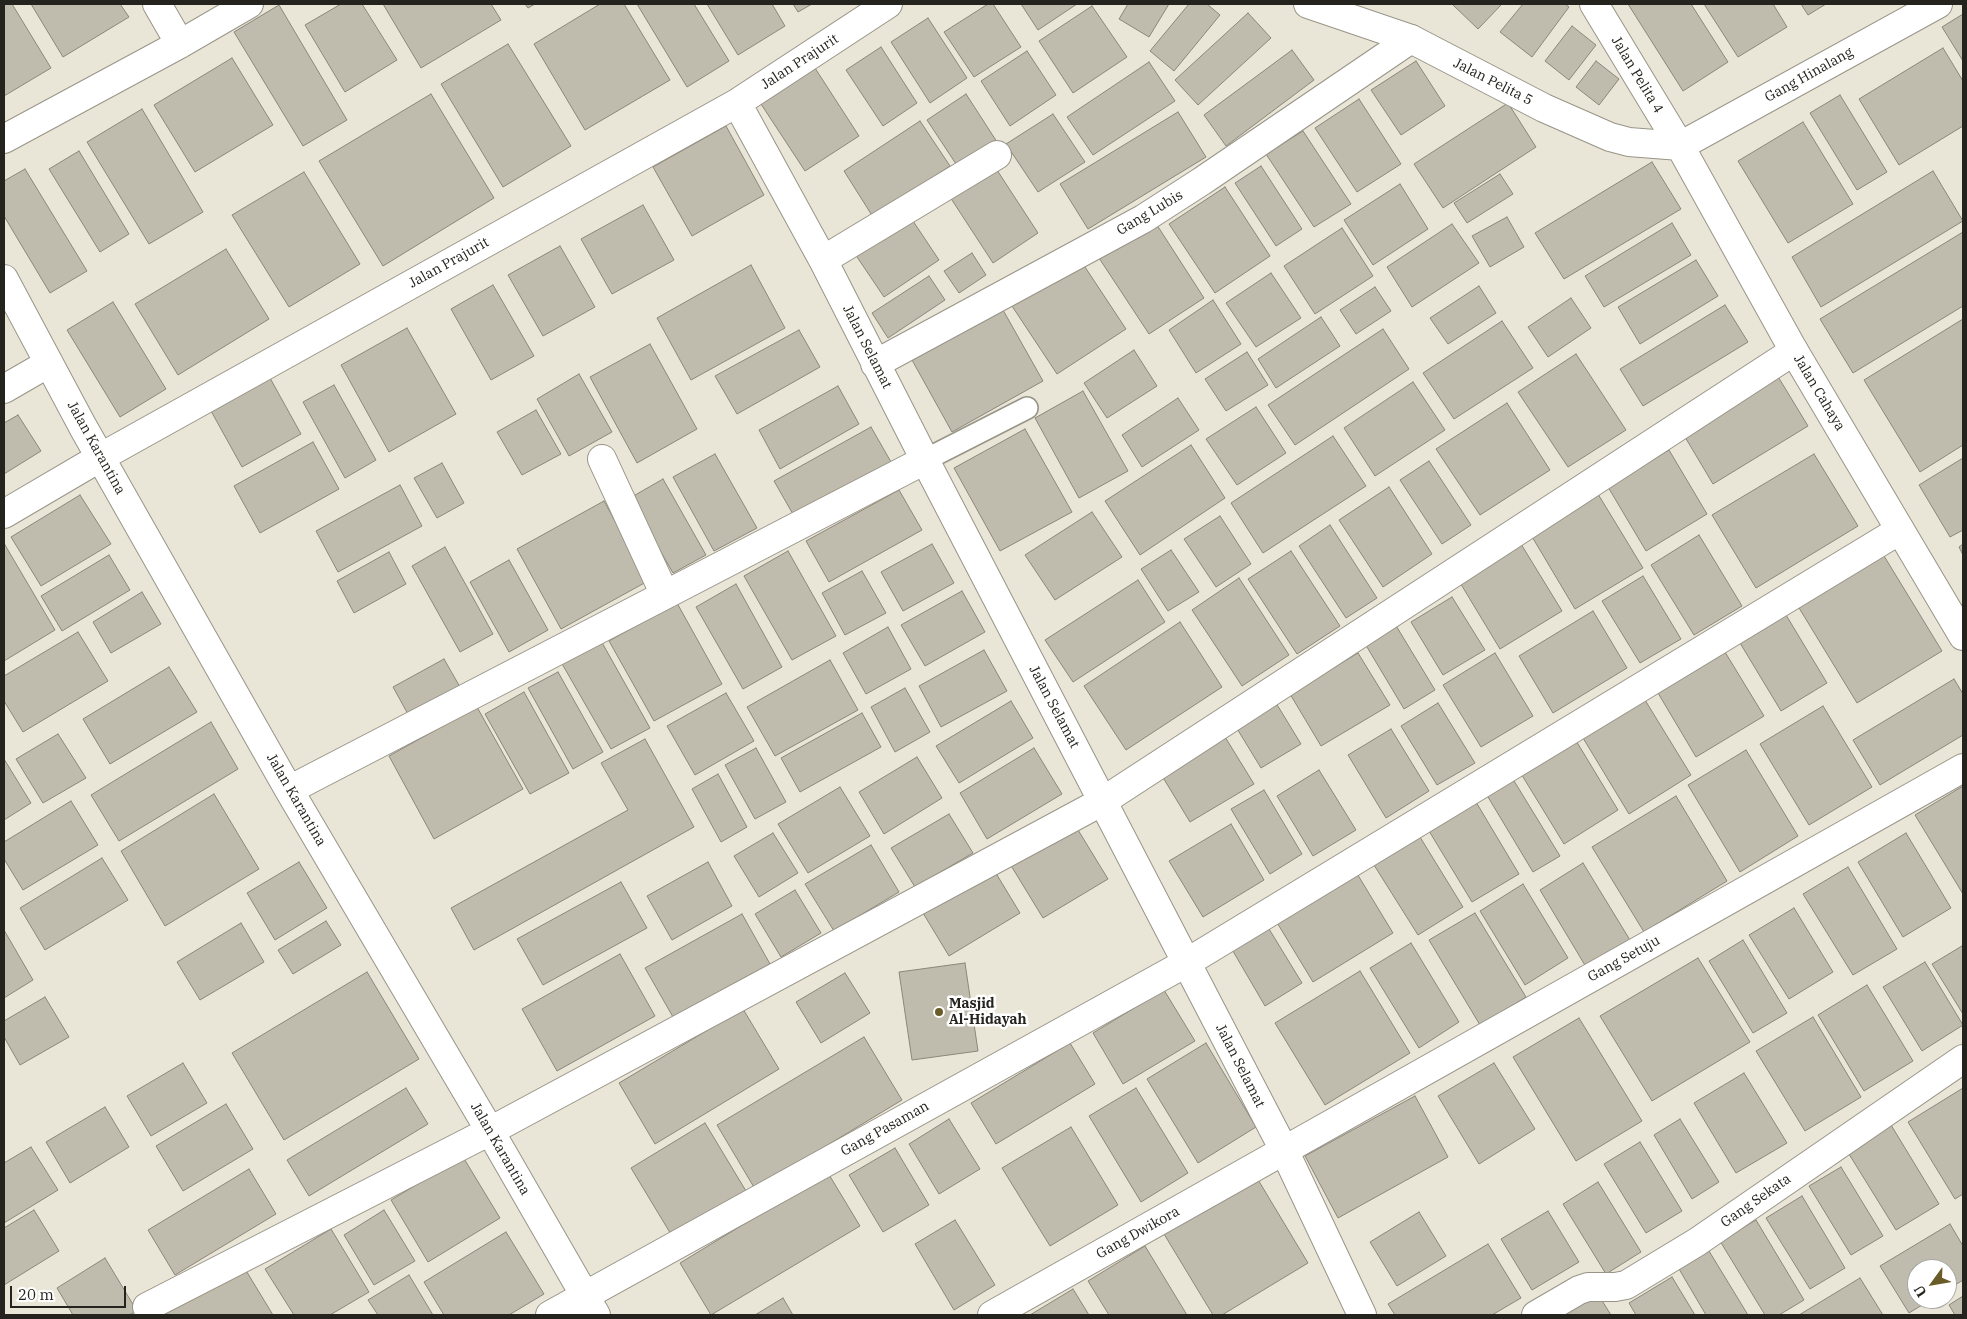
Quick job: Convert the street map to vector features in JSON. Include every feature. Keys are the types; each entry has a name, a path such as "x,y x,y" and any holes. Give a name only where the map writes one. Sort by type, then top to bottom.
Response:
{"street":[{"path":"158,4 180,44"},
{"path":"4,139 180,44 249,4"},
{"name":"Jalan Prajurit","path":"4,514 101,457 737,102 888,4"},
{"name":"Jalan Pelita 5","path":"1308,4 1411,39 1544,108 1610,138 1629,142 1680,146"},
{"name":"Jalan Pelita 4","path":"1594,4 1680,146"},
{"name":"Gang Hinalang","path":"1680,146 1938,4"},
{"name":"Gang Lubis","path":"875,364 1143,219 1411,39"},
{"name":"Jalan Selamat","path":"737,102 823,260 875,364 1284,1150 1362,1315"},
{"name":"Jalan Cahaya","path":"1680,146 1794,351 1963,636"},
{"path":"823,260 997,155"},
{"name":"Jalan Karantina","path":"4,279 83,427 289,790 490,1131 590,1306"},
{"path":"147,1307 490,1131 1103,801 1794,351"},
{"path":"4,389 49,363"},
{"path":"602,459 665,595"},
{"path":"289,790 925,460"},
{"name":"Gang Pasaman","path":"550,1315 590,1306 1186,962 1900,530"},
{"name":"Gang Setuju","path":"1284,1150 1963,768"},
{"name":"Gang Sekata","path":"1536,1315 1588,1287 1626,1285 1698,1242 1963,1058"},
{"name":"Gang Dwikora","path":"992,1315 1284,1150"}],"lane":[{"path":"925,460 1027,408"}],"building":[{"path":"4,4 12,4 51,68 4,96"},
{"path":"31,4 120,4 129,17 63,57"},
{"path":"341,4 362,4 397,60 345,92 305,25"},
{"path":"383,4 491,4 501,20 421,68"},
{"path":"525,4 535,4 528,8"},
{"path":"600,4 624,4 670,80 585,130 534,44"},
{"path":"637,4 694,4 729,61 687,87"},
{"path":"707,4 772,4 785,26 738,55"},
{"path":"793,4 812,4 798,12"},
{"path":"988,4 993,4 1021,47 974,77 944,32"},
{"path":"1021,4 1077,4 1038,30"},
{"path":"1128,4 1169,4 1149,37 1119,19"},
{"path":"1189,4 1207,4 1220,15 1174,71 1150,51"},
{"path":"1452,4 1502,4 1478,29"},
{"path":"1523,4 1565,4 1569,7 1532,57 1500,32"},
{"path":"1628,4 1691,4 1728,62 1683,91"},
{"path":"1704,4 1773,4 1787,27 1738,57"},
{"path":"1801,4 1826,4 1808,15"},
{"path":"279,5 347,120 303,146 234,32"},
{"path":"1092,6 1127,57 1073,93 1039,41"},
{"path":"1248,13 1271,38 1198,105 1175,80"},
{"path":"1963,14 1963,61 1942,27"},
{"path":"928,18 967,78 930,103 891,42"},
{"path":"1572,26 1596,45 1569,80 1545,61"},
{"path":"508,44 571,146 503,187 441,84"},
{"path":"881,47 917,103 883,126 846,70"},
{"path":"1943,48 1963,81 1963,126 1899,165 1859,99"},
{"path":"1292,50 1314,80 1226,146 1204,115"},
{"path":"1027,51 1056,95 1010,126 981,81"},
{"path":"232,58 273,125 195,172 154,105"},
{"path":"1416,61 1445,106 1401,135 1371,90"},
{"path":"1596,61 1619,79 1599,105 1576,87"},
{"path":"1149,62 1175,101 1093,155 1067,117"},
{"path":"813,65 859,136 805,171 759,101"},
{"path":"431,94 494,198 383,266 319,161"},
{"path":"966,94 999,145 960,170 927,120"},
{"path":"1840,95 1887,172 1857,190 1810,113"},
{"path":"1359,99 1401,164 1357,192 1315,128"},
{"path":"1508,103 1536,147 1443,208 1414,164"},
{"path":"142,109 203,212 149,244 87,142"},
{"path":"1178,112 1206,157 1088,229 1060,184"},
{"path":"1053,114 1085,162 1038,192 1006,144"},
{"path":"920,121 950,166 873,217 844,171"},
{"path":"1803,122 1853,204 1788,243 1738,161"},
{"path":"726,126 764,195 692,236 653,167"},
{"path":"1303,131 1351,204 1314,227 1266,154"},
{"path":"79,151 129,234 100,252 49,169"},
{"path":"1652,162 1681,209 1564,279 1535,233"},
{"path":"1261,166 1302,229 1276,246 1235,183"},
{"path":"995,167 1038,233 993,263 950,197"},
{"path":"25,169 87,271 50,293 4,216 4,181"},
{"path":"1933,171 1963,221 1821,307 1792,257"},
{"path":"304,172 360,264 289,307 232,215"},
{"path":"1500,174 1513,194 1467,223 1454,203"},
{"path":"1400,184 1428,229 1373,265 1344,220"},
{"path":"1225,187 1270,256 1215,293 1169,224"},
{"path":"643,205 674,260 612,294 581,239"},
{"path":"1507,217 1524,247 1490,267 1472,236"},
{"path":"911,218 939,260 884,297 855,254"},
{"path":"1155,222 1204,298 1149,334 1099,258"},
{"path":"1672,223 1691,255 1604,307 1585,276"},
{"path":"1452,224 1479,263 1412,307 1387,267"},
{"path":"1342,228 1373,276 1315,314 1284,266"},
{"path":"1963,232 1963,306 1853,373 1820,319"},
{"path":"560,246 595,307 543,336 508,275"},
{"path":"226,249 269,319 178,375 135,304"},
{"path":"972,253 986,275 959,293 944,271"},
{"path":"1079,258 1126,329 1057,374 1010,303"},
{"path":"1696,260 1718,296 1640,344 1618,307"},
{"path":"751,265 785,328 691,380 657,318"},
{"path":"1271,273 1301,318 1256,347 1226,303"},
{"path":"929,276 945,300 888,338 872,313"},
{"path":"493,285 534,356 491,380 451,309"},
{"path":"1479,286 1496,313 1448,344 1430,318"},
{"path":"1375,287 1391,311 1356,334 1340,310"},
{"path":"1571,298 1591,328 1548,357 1528,327"},
{"path":"1213,300 1241,344 1196,373 1169,330"},
{"path":"113,302 166,389 120,417 67,330"},
{"path":"1725,305 1748,342 1643,406 1620,369"},
{"path":"1003,310 1043,381 952,432 912,360"},
{"path":"1321,317 1340,346 1276,388 1258,359"},
{"path":"1963,319 1963,445 1920,472 1864,380"},
{"path":"1502,321 1533,368 1454,419 1423,373"},
{"path":"407,328 456,414 389,452 341,365"},
{"path":"1383,329 1409,369 1295,445 1268,405"},
{"path":"799,330 820,367 737,414 715,376"},
{"path":"650,344 697,429 637,463 590,377"},
{"path":"1134,350 1157,386 1107,418 1084,383"},
{"path":"1247,352 1268,385 1226,411 1205,379"},
{"path":"1576,354 1626,430 1568,467 1518,392"},
{"path":"579,374 612,432 569,456 537,399"},
{"path":"1777,375 1808,426 1713,484 1682,432"},
{"path":"270,378 301,434 242,467 211,411"},
{"path":"1413,382 1445,430 1375,476 1344,428"},
{"path":"334,385 376,460 345,478 303,402"},
{"path":"838,386 859,424 780,469 759,430"},
{"path":"1083,391 1128,471 1079,498 1035,418"},
{"path":"1178,398 1199,430 1142,467 1122,435"},
{"path":"1507,403 1550,470 1480,515 1436,449"},
{"path":"1256,407 1286,453 1237,485 1206,439"},
{"path":"536,410 561,454 522,475 497,432"},
{"path":"18,415 41,451 4,474 4,423"},
{"path":"871,427 891,462 794,516 774,481"},
{"path":"1025,429 1072,512 1000,551 954,468"},
{"path":"1333,436 1366,486 1263,553 1231,503"},
{"path":"313,442 339,489 260,533 234,486"},
{"path":"1191,445 1225,498 1140,555 1105,501"},
{"path":"1669,450 1707,514 1646,551 1608,487"},
{"path":"715,454 757,528 714,551 673,477"},
{"path":"1814,454 1858,526 1756,588 1712,515"},
{"path":"1963,458 1963,530 1950,537 1919,485"},
{"path":"1429,461 1471,525 1442,544 1400,480"},
{"path":"442,463 464,503 437,518 414,478"},
{"path":"663,479 706,555 673,573 630,498"},
{"path":"400,485 422,526 338,572 316,531"},
{"path":"1389,487 1432,554 1383,587 1339,520"},
{"path":"899,490 922,530 829,582 806,541"},
{"path":"1598,494 1643,568 1575,609 1531,535"},
{"path":"80,495 111,544 41,586 11,537"},
{"path":"604,501 648,581 561,629 517,549"},
{"path":"1092,512 1122,557 1055,600 1025,555"},
{"path":"1220,516 1251,564 1216,587 1184,539"},
{"path":"1330,525 1377,598 1346,618 1299,546"},
{"path":"1699,535 1742,606 1694,635 1651,565"},
{"path":"932,544 954,583 903,611 881,572"},
{"path":"1521,544 1562,611 1500,649 1459,581"},
{"path":"1963,544 1963,555 1959,547"},
{"path":"4,546 55,630 4,661"},
{"path":"445,547 493,634 460,652 412,566"},
{"path":"1171,550 1199,592 1168,611 1141,569"},
{"path":"788,551 836,636 792,660 744,576"},
{"path":"1291,551 1340,626 1297,654 1248,579"},
{"path":"1881,551 1942,651 1857,703 1796,603"},
{"path":"389,552 406,584 354,613 337,581"},
{"path":"109,555 130,590 62,631 41,596"},
{"path":"509,560 548,630 509,652 470,582"},
{"path":"862,571 886,613 845,635 822,593"},
{"path":"1643,576 1681,639 1640,663 1602,601"},
{"path":"1239,578 1289,655 1242,686 1192,610"},
{"path":"1138,580 1165,622 1073,682 1045,640"},
{"path":"736,584 782,667 743,689 696,607"},
{"path":"962,591 985,632 925,666 901,625"},
{"path":"142,592 161,624 111,653 93,622"},
{"path":"1452,597 1485,650 1443,675 1411,622"},
{"path":"677,603 722,684 654,721 609,641"},
{"path":"1783,610 1827,683 1781,711 1737,638"},
{"path":"1593,611 1627,668 1553,713 1519,656"},
{"path":"1180,622 1222,687 1126,750 1084,686"},
{"path":"1395,624 1435,690 1404,709 1364,642"},
{"path":"888,627 911,669 866,694 843,653"},
{"path":"78,632 108,681 23,732 4,701 4,676"},
{"path":"600,639 650,728 611,749 561,662"},
{"path":"984,650 1007,691 941,727 919,686"},
{"path":"1725,652 1764,716 1696,757 1658,693"},
{"path":"1358,653 1390,705 1321,746 1290,694"},
{"path":"1495,653 1533,716 1481,747 1443,685"},
{"path":"444,659 460,687 409,716 393,687"},
{"path":"830,660 858,710 775,756 747,707"},
{"path":"169,667 197,712 110,764 83,719"},
{"path":"558,672 603,752 573,769 528,688"},
{"path":"1954,679 1963,694 1963,735 1880,785 1853,740"},
{"path":"905,688 930,732 895,752 871,707"},
{"path":"524,692 569,773 530,794 485,714"},
{"path":"726,693 754,741 695,775 667,726"},
{"path":"1645,700 1691,775 1629,814 1583,738"},
{"path":"1011,701 1033,738 959,783 936,746"},
{"path":"1276,703 1301,744 1261,768 1236,727"},
{"path":"1438,703 1475,763 1437,785 1401,726"},
{"path":"1823,706 1872,787 1809,825 1760,744"},
{"path":"477,707 523,789 434,839 389,756"},
{"path":"862,713 881,747 800,792 781,758"},
{"path":"211,722 238,769 119,841 91,795"},
{"path":"1391,729 1429,791 1386,818 1348,755"},
{"path":"1222,732 1254,784 1190,822 1159,771"},
{"path":"58,734 86,778 43,803 16,759"},
{"path":"645,739 694,827 474,950 451,908 628,810 601,763"},
{"path":"1575,739 1618,810 1564,844 1520,772"},
{"path":"756,748 786,802 755,819 725,765"},
{"path":"1034,748 1062,794 987,839 960,793"},
{"path":"1746,750 1798,836 1740,872 1688,785"},
{"path":"917,757 942,798 884,834 859,792"},
{"path":"4,759 31,803 4,820"},
{"path":"1319,770 1356,830 1313,856 1277,796"},
{"path":"718,774 747,827 721,842 692,789"},
{"path":"1511,776 1560,856 1533,872 1485,792"},
{"path":"1963,786 1963,894 1915,815"},
{"path":"840,787 870,836 808,873 778,824"},
{"path":"1264,790 1302,854 1270,874 1231,809"},
{"path":"214,794 259,869 165,926 121,851"},
{"path":"1676,796 1727,881 1644,932 1592,847"},
{"path":"1473,797 1519,874 1472,902 1426,826"},
{"path":"71,801 98,845 23,890 4,859 4,842"},
{"path":"949,814 973,853 915,887 891,848"},
{"path":"1231,824 1264,880 1203,917 1169,861"},
{"path":"1075,825 1108,879 1043,918 1010,864"},
{"path":"773,833 798,873 759,897 734,856"},
{"path":"1906,833 1951,908 1903,937 1858,862"},
{"path":"1420,837 1463,907 1418,935 1374,865"},
{"path":"871,845 899,892 834,931 805,884"},
{"path":"102,858 128,900 45,950 20,908"},
{"path":"299,862 327,908 275,940 247,893"},
{"path":"708,862 732,906 672,940 647,896"},
{"path":"1583,863 1633,945 1589,972 1540,890"},
{"path":"1353,867 1393,933 1313,982 1273,916"},
{"path":"1848,867 1897,949 1853,975 1803,894"},
{"path":"994,870 1020,913 949,956 923,913"},
{"path":"621,882 647,928 543,985 517,939"},
{"path":"1523,884 1568,958 1525,985 1480,911"},
{"path":"795,890 821,933 781,957 755,914"},
{"path":"1794,908 1833,972 1789,999 1749,935"},
{"path":"1475,913 1526,997 1480,1025 1429,940"},
{"path":"742,914 770,964 673,1017 645,968"},
{"path":"326,921 341,945 293,974 278,950"},
{"path":"241,923 264,962 200,1000 177,962"},
{"path":"1266,924 1302,983 1265,1006 1230,946"},
{"path":"4,930 33,980 4,998"},
{"path":"1743,940 1787,1013 1753,1033 1709,961"},
{"path":"1411,943 1459,1022 1419,1048 1370,968"},
{"path":"1962,946 1963,948 1963,1014 1932,964"},
{"path":"620,954 655,1016 557,1071 522,1009"},
{"path":"1698,958 1750,1042 1652,1101 1600,1016"},
{"path":"1925,962 1963,1025 1922,1051 1883,987"},
{"name":"Masjid Al-Hidayah","path":"965,963 978,1051 912,1060 899,972"},
{"path":"1360,971 1410,1053 1325,1105 1275,1023"},
{"path":"367,972 419,1059 284,1140 232,1053"},
{"path":"845,973 870,1013 821,1043 796,1002"},
{"path":"1867,985 1913,1061 1864,1091 1818,1015"},
{"path":"1164,990 1195,1041 1123,1084 1093,1033"},
{"path":"45,997 69,1037 20,1065 4,1037 4,1021"},
{"path":"743,1009 779,1069 655,1144 619,1083"},
{"path":"1813,1017 1861,1097 1805,1131 1756,1051"},
{"path":"1579,1018 1642,1121 1576,1161 1513,1057"},
{"path":"864,1037 902,1100 755,1189 717,1125"},
{"path":"1070,1043 1095,1084 996,1144 971,1103"},
{"path":"1206,1043 1256,1127 1198,1163 1147,1079"},
{"path":"183,1063 207,1103 151,1136 127,1096"},
{"path":"1494,1063 1535,1129 1479,1164 1438,1096"},
{"path":"1744,1073 1787,1143 1736,1173 1694,1103"},
{"path":"406,1088 428,1124 309,1196 287,1160"},
{"path":"1136,1088 1188,1173 1141,1202 1089,1116"},
{"path":"1963,1088 1963,1194 1955,1199 1908,1122"},
{"path":"1415,1096 1448,1157 1338,1218 1305,1156"},
{"path":"226,1104 253,1149 183,1191 156,1146"},
{"path":"105,1107 129,1147 70,1183 46,1142"},
{"path":"949,1119 980,1169 939,1194 909,1144"},
{"path":"1680,1119 1719,1182 1692,1199 1654,1135"},
{"path":"1888,1120 1939,1204 1896,1230 1844,1146"},
{"path":"705,1123 746,1191 672,1236 631,1168"},
{"path":"1071,1127 1118,1205 1050,1246 1002,1168"},
{"path":"1640,1142 1682,1211 1646,1233 1604,1164"},
{"path":"31,1147 58,1190 4,1223 4,1163"},
{"path":"895,1148 929,1205 883,1232 849,1175"},
{"path":"463,1157 500,1218 428,1262 391,1200"},
{"path":"1841,1167 1883,1236 1851,1255 1809,1186"},
{"path":"249,1169 276,1214 175,1275 148,1230"},
{"path":"828,1173 860,1226 711,1315 680,1263"},
{"path":"1257,1178 1308,1263 1222,1315 1213,1315 1164,1234"},
{"path":"1598,1182 1641,1252 1606,1274 1563,1204"},
{"path":"1802,1196 1845,1268 1810,1289 1766,1218"},
{"path":"34,1210 59,1251 4,1285 4,1228"},
{"path":"384,1210 415,1261 374,1285 344,1235"},
{"path":"1548,1211 1579,1262 1532,1290 1501,1239"},
{"path":"1419,1212 1446,1256 1397,1286 1370,1242"},
{"path":"955,1220 995,1285 954,1310 915,1244"},
{"path":"1756,1220 1804,1300 1779,1315 1765,1315 1720,1241"},
{"path":"1950,1224 1963,1246 1963,1280 1957,1284 1957,1259 1907,1259 1907,1309 1916,1309 1909,1313 1880,1266"},
{"path":"331,1229 369,1292 330,1315 294,1315 265,1269"},
{"path":"506,1232 544,1294 509,1315 444,1315 424,1282"},
{"path":"1488,1244 1521,1298 1492,1315 1395,1315 1388,1304"},
{"path":"1145,1246 1187,1315 1109,1315 1088,1281"},
{"path":"1709,1251 1748,1315 1706,1315 1679,1269"},
{"path":"105,1258 137,1311 129,1315 73,1315 57,1288"},
{"path":"242,1264 273,1315 167,1315 165,1311"},
{"path":"409,1275 433,1315 378,1315 368,1300"},
{"path":"1672,1277 1695,1315 1636,1315 1629,1303"},
{"path":"1860,1278 1883,1315 1799,1315"},
{"path":"1073,1289 1089,1315 1030,1315"},
{"path":"1596,1291 1611,1315 1556,1315"},
{"path":"1963,1296 1963,1315 1955,1315 1951,1309 1957,1309 1957,1300"},
{"path":"783,1298 793,1315 755,1315"}],"place":[{"name":"Masjid Al-Hidayah","path":"939,1012"}]}
